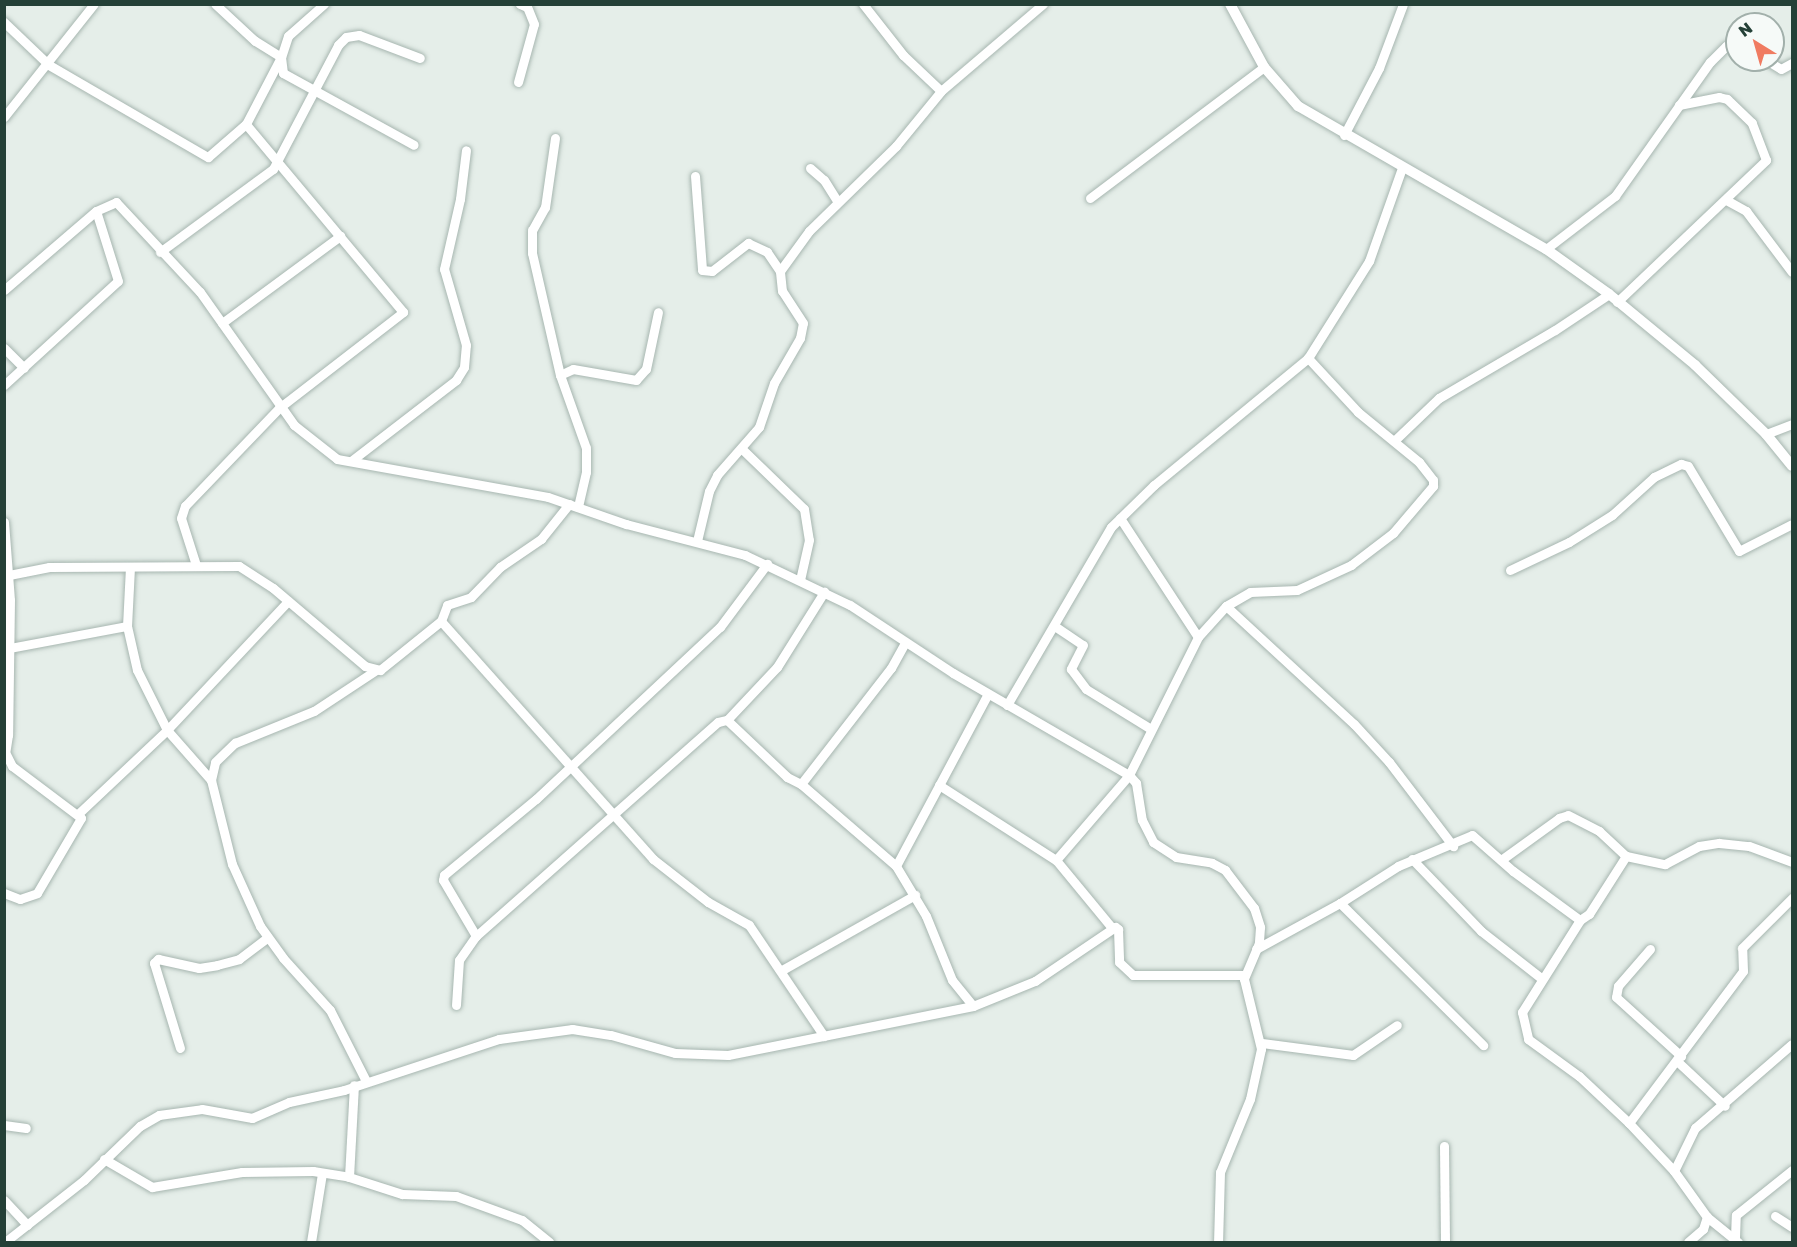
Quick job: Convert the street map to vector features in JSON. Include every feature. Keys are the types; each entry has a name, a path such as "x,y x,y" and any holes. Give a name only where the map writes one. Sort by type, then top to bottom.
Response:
{"street":[{"path":"4,117 49,65 94,4"},
{"path":"215,4 255,41 281,57"},
{"path":"4,22 49,65 208,157 246,124 281,57 288,36 324,4"},
{"path":"863,4 903,55 941,91"},
{"path":"780,271 837,201 896,146 941,91 1043,4"},
{"path":"1230,4 1264,67 1298,106 1344,135 1546,249 1609,294 1695,364 1766,434 1792,466"},
{"path":"1344,135 1379,68 1402,4"},
{"path":"518,82 534,24 526,5"},
{"path":"160,252 265,177 277,161 338,45 346,37 359,35 420,58"},
{"path":"1546,249 1615,196 1679,105 1725,48"},
{"path":"281,57 283,73 414,145"},
{"path":"1090,198 1264,67"},
{"path":"1617,302 1728,201 1766,160 1756,130 1744,113 1722,98 1679,105"},
{"path":"196,565 181,518 185,506 279,408 403,312 246,124"},
{"path":"366,1081 330,1010 267,938 232,864 211,780 215,762 235,743 314,711 376,670 386,668 441,621 447,605 471,597 500,567 541,539 574,506 586,472 586,448 560,375 532,254 532,230 545,207 555,138"},
{"path":"351,461 456,380 464,367 466,345 444,269 460,199 466,150"},
{"path":"810,168 824,180 837,201"},
{"path":"1006,705 1056,627 1097,546 1120,518 1154,484 1308,358 1369,261 1402,168"},
{"path":"695,176 702,270 712,271 748,243 767,252 780,271 782,291 799,314 802,330 774,383 759,427 717,475 709,491 697,541"},
{"path":"1728,201 1746,211 1792,272"},
{"path":"4,290 96,211 116,202 160,252 200,292 279,408 316,446 337,459 528,493 626,524 697,541 767,564 824,592 1006,705 1129,775 1136,783 1142,820 1153,842 1176,857 1212,863 1225,870 1254,908 1260,927 1256,949 1245,975 1262,1042 1250,1099 1220,1172 1218,1242"},
{"path":"4,385 118,280 96,211"},
{"path":"222,323 340,236"},
{"path":"1395,440 1439,398 1555,330 1609,294"},
{"path":"560,375 573,369 636,380 646,369 658,312"},
{"path":"4,348 24,368"},
{"path":"1056,860 1129,775 1198,637 1226,606 1250,592 1286,593 1336,573 1393,533 1425,497 1433,480 1395,440 1358,412 1308,358"},
{"path":"1766,434 1792,424"},
{"path":"742,449 804,509 809,540 800,580"},
{"path":"1510,570 1569,542 1612,515 1654,477 1681,464 1688,466 1739,551 1792,524"},
{"path":"1120,518 1198,637"},
{"path":"4,522 9,576 5,756 12,766 78,813 80,824 37,893 20,899 4,893"},
{"path":"476,936 443,880 444,875 570,768 720,627 767,564"},
{"path":"9,576 49,567 239,566 257,576 365,666 376,670"},
{"path":"130,567 127,626 137,670 167,730 211,780"},
{"path":"456,1005 459,960 476,936 718,722 727,720 777,667 824,592"},
{"path":"78,813 167,730 288,601"},
{"path":"1226,606 1354,724 1389,762 1453,846"},
{"path":"441,621 612,816 653,859 708,902 749,925 782,970 824,1035"},
{"path":"7,649 127,626"},
{"path":"1056,627 1083,645 1071,669 1086,689 1151,729"},
{"path":"801,784 891,668 904,643"},
{"path":"896,866 988,694"},
{"path":"727,720 787,777 801,784 896,866 915,896 952,980 973,1006"},
{"path":"939,785 1056,860 1112,928 1118,929 1119,962 1133,975 1245,975"},
{"path":"1501,860 1542,833 1559,818 1568,815 1599,831 1626,856 1665,864 1699,846 1719,843 1749,846 1792,862"},
{"path":"1256,949 1340,903 1413,859 1453,846 1474,835 1501,860 1580,920"},
{"path":"1626,856 1589,914 1580,920 1541,978 1521,1015 1528,1039 1579,1076 1629,1123 1674,1171 1719,1231 1736,1240 1736,1215 1792,1170"},
{"path":"1413,859 1481,932 1541,978"},
{"path":"782,970 915,896"},
{"path":"1629,1123 1641,1103 1680,1059 1744,969 1741,949 1792,898"},
{"path":"1340,903 1483,1045"},
{"path":"5,1242 105,1159 140,1126 159,1115 202,1108 252,1118 290,1102 354,1085 469,1046 552,1029 587,1031 675,1053 710,1056 973,1006 1045,976 1112,928"},
{"path":"180,1048 154,963 158,959 199,968 217,965 239,959 267,938"},
{"path":"1650,949 1618,986 1616,997 1725,1106"},
{"path":"1262,1042 1353,1055 1396,1024"},
{"path":"1674,1171 1695,1128 1725,1106 1792,1044"},
{"path":"349,1177 354,1085"},
{"path":"4,1125 26,1128"},
{"path":"1444,1146 1445,1242"},
{"path":"105,1159 152,1187 242,1172 322,1173 349,1177 402,1194 474,1199 522,1220 549,1242"},
{"path":"310,1242 322,1173"},
{"path":"4,1200 27,1225"},
{"path":"1775,1216 1792,1227"},
{"path":"1688,1242 1703,1229 1707,1217"}]}
